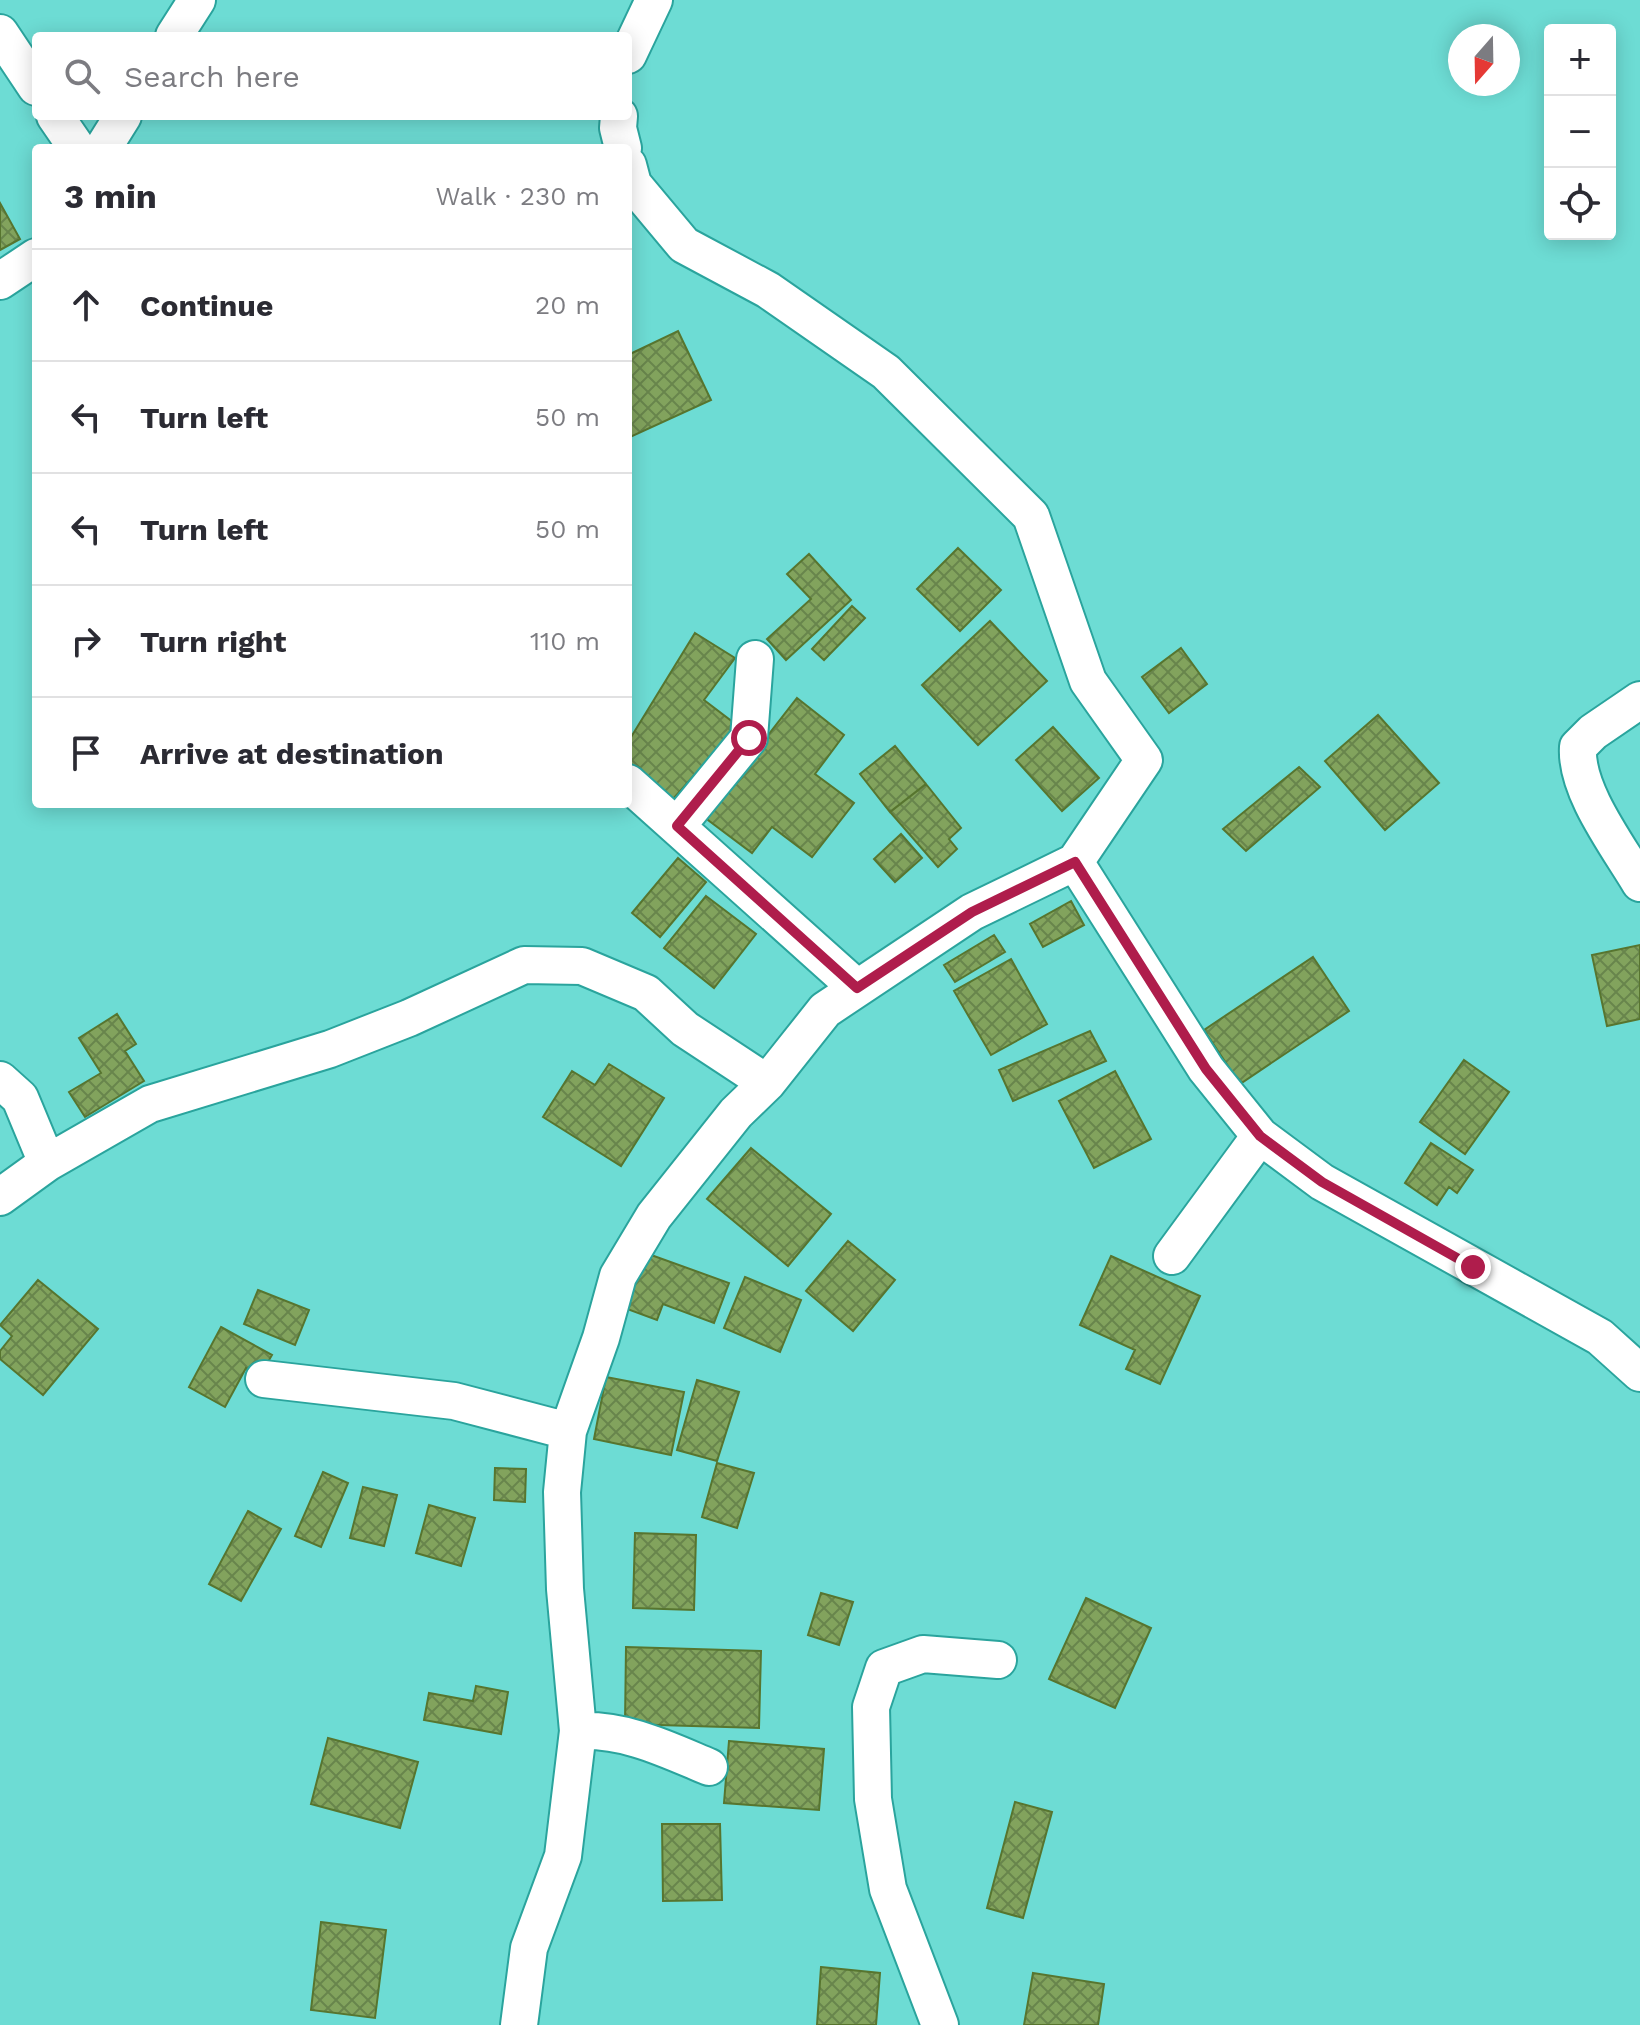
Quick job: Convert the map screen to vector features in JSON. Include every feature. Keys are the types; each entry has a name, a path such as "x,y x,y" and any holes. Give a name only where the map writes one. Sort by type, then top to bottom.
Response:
{"street":[{"path":"177,32 197,0"},
{"path":"632,47 654,0"},
{"path":"0,33 32,81"},
{"path":"58,120 74,144"},
{"path":"106,144 120,120"},
{"path":"619,120 622,144"},
{"path":"519,2025 529,1948 563,1856 578,1731 565,1589 562,1506 568,1431 601,1338 618,1276 654,1216 736,1113 767,1083 825,1010 972,912 1075,862 1144,760 1088,681 1031,516 886,372 768,290 684,245 632,180"},
{"path":"0,281 32,260"},
{"path":"677,826 749,738 755,659"},
{"path":"1640,700 1593,732 1578,747 1577,764 1591,799 1640,883"},
{"path":"632,787 857,988"},
{"path":"1075,862 1206,1069 1260,1136 1322,1182 1600,1337 1640,1373"},
{"path":"0,1197 47,1163 150,1104 330,1049 409,1018 524,965 582,966 646,993 685,1029 767,1083"},
{"path":"0,1080 20,1098 47,1163"},
{"path":"1172,1256 1260,1136"},
{"path":"264,1379 454,1401 568,1431"},
{"path":"940,2025 888,1889 873,1799 871,1707 884,1668 923,1654 998,1660"},
{"path":"578,1731 603,1730 627,1734 709,1767"}],"building":[{"path":"0,203 20,239 0,250"},
{"path":"678,331 711,400 632,436 632,353"},
{"path":"958,548 1001,590 960,631 917,589"},
{"path":"809,554 851,600 786,660 767,639 811,599 787,574"},
{"path":"852,606 865,618 824,660 812,649"},
{"path":"990,621 1047,681 978,745 922,685"},
{"path":"695,633 735,658 704,700 738,726 673,799 632,773 632,735"},
{"path":"1181,648 1207,684 1169,713 1142,677"},
{"path":"797,698 844,735 815,774 854,803 812,857 772,827 752,853 704,817"},
{"path":"1378,715 1439,783 1385,830 1325,761"},
{"path":"1053,727 1099,778 1062,811 1016,760"},
{"path":"895,746 926,784 890,812 860,774"},
{"path":"1299,767 1320,787 1246,851 1223,829"},
{"path":"926,784 961,828 949,839 957,849 938,867 890,812"},
{"path":"901,834 922,858 895,882 874,859"},
{"path":"678,858 706,882 660,937 632,913"},
{"path":"706,896 756,934 714,988 664,948"},
{"path":"1071,901 1084,925 1043,947 1030,924"},
{"path":"994,935 1005,952 955,982 944,965"},
{"path":"1640,945 1640,1019 1607,1026 1592,955"},
{"path":"1313,957 1349,1011 1240,1084 1204,1030"},
{"path":"1011,959 1047,1024 991,1055 954,991"},
{"path":"117,1014 136,1044 125,1051 144,1081 85,1117 69,1092 101,1073 79,1038"},
{"path":"1090,1031 1106,1061 1013,1101 999,1070"},
{"path":"1464,1060 1509,1092 1465,1154 1420,1122"},
{"path":"609,1064 664,1098 621,1166 543,1117 572,1071 595,1085"},
{"path":"1115,1071 1151,1139 1094,1168 1059,1101"},
{"path":"1431,1143 1473,1170 1457,1193 1449,1187 1437,1205 1405,1183"},
{"path":"751,1148 831,1214 788,1266 707,1199"},
{"path":"848,1241 895,1280 853,1331 806,1291"},
{"path":"640,1251 729,1283 714,1323 663,1304 657,1320 619,1306"},
{"path":"1111,1256 1200,1296 1160,1384 1126,1369 1135,1350 1080,1325"},
{"path":"745,1277 801,1300 780,1352 724,1328"},
{"path":"38,1280 98,1329 43,1395 0,1359 0,1351 12,1336 0,1325"},
{"path":"258,1290 309,1310 295,1345 244,1324"},
{"path":"221,1327 272,1355 260,1376 246,1368 225,1407 189,1387"},
{"path":"606,1377 684,1392 671,1455 594,1439"},
{"path":"697,1380 739,1392 717,1461 677,1450"},
{"path":"717,1463 754,1473 737,1528 702,1517"},
{"path":"495,1468 526,1469 525,1502 494,1500"},
{"path":"323,1472 348,1483 321,1547 295,1536"},
{"path":"363,1487 397,1495 384,1546 350,1538"},
{"path":"429,1505 475,1518 461,1566 416,1553"},
{"path":"248,1511 281,1529 241,1601 209,1584"},
{"path":"635,1533 696,1535 694,1610 633,1608"},
{"path":"821,1593 853,1602 839,1645 808,1635"},
{"path":"1086,1598 1151,1628 1115,1708 1049,1679"},
{"path":"626,1647 761,1651 759,1728 625,1724"},
{"path":"476,1686 508,1692 501,1734 424,1720 429,1693 473,1701"},
{"path":"328,1738 418,1762 400,1828 311,1804"},
{"path":"729,1741 824,1749 819,1810 724,1803"},
{"path":"1015,1802 1052,1812 1023,1918 987,1908"},
{"path":"662,1824 720,1824 722,1900 663,1901"},
{"path":"321,1922 386,1930 375,2018 311,2010"},
{"path":"821,1967 880,1973 876,2025 817,2025"},
{"path":"1033,1973 1104,1984 1098,2025 1024,2025"}],"route":[{"path":"749,738 677,826 857,988 972,912 1075,862 1206,1069 1260,1136 1322,1182 1473,1267"}]}
